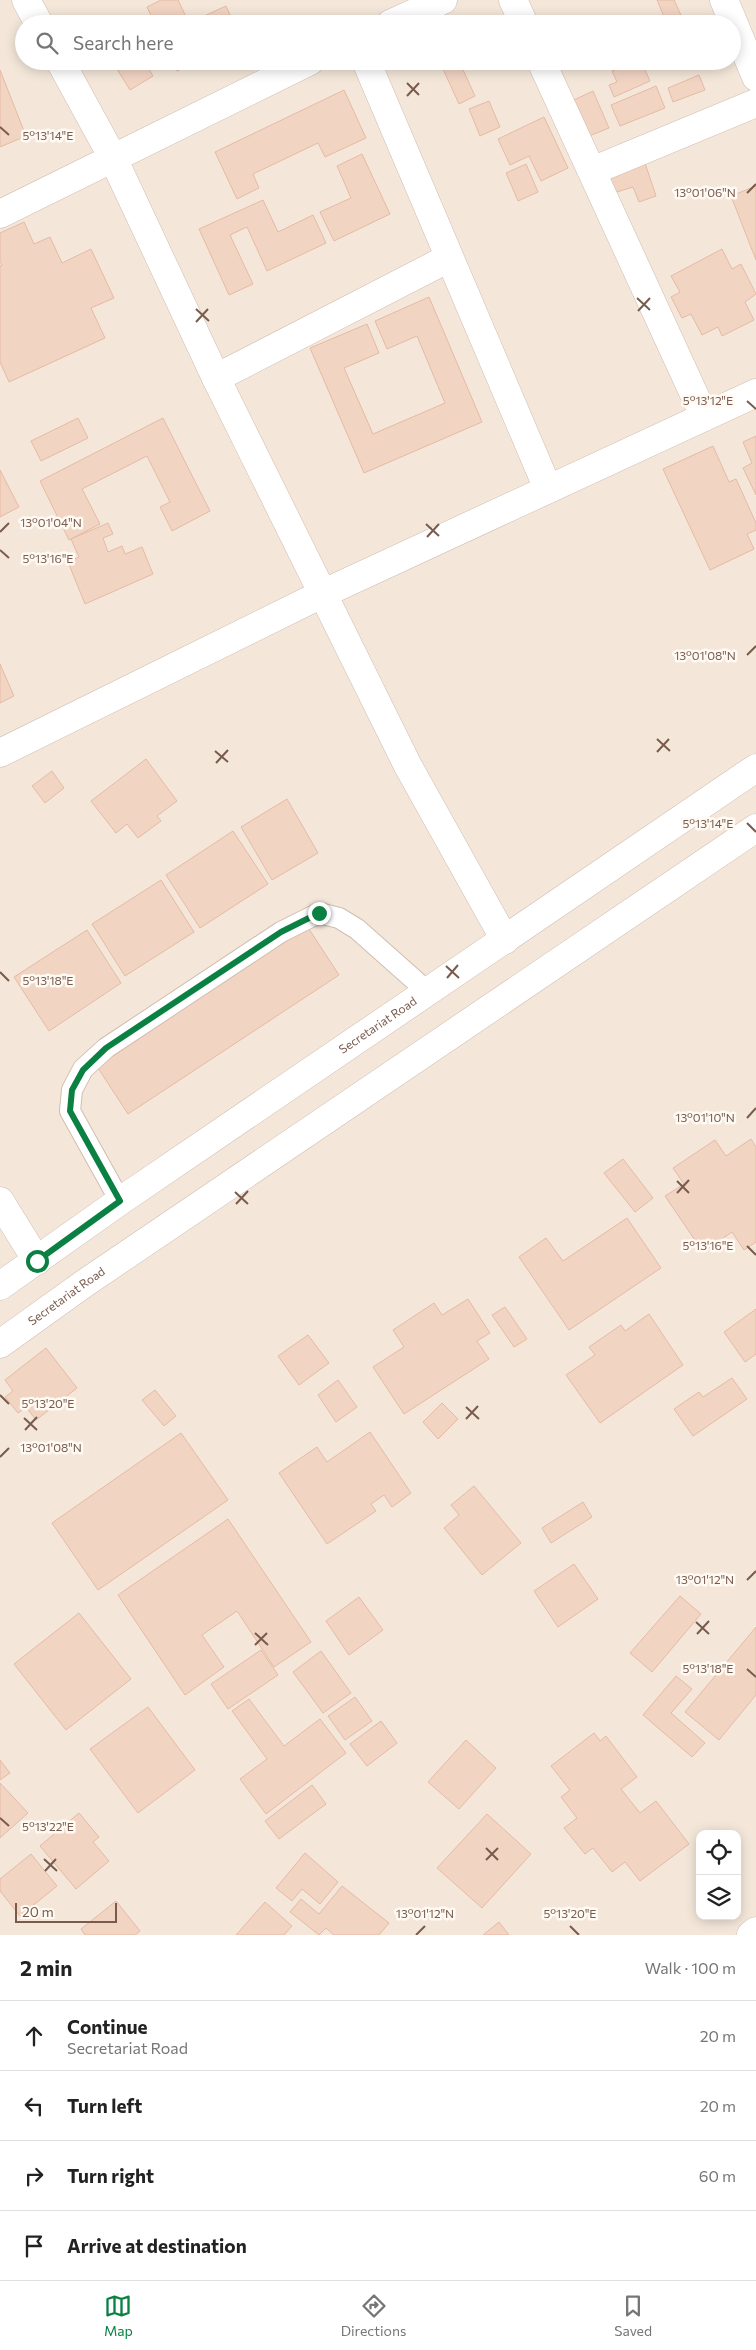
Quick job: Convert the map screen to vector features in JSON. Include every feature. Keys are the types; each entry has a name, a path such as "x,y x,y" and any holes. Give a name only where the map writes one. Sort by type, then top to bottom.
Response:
{"street":[{"path":"26,0 34,15"},
{"path":"410,15 443,0"},
{"path":"513,0 520,15"},
{"path":"724,0 730,15"},
{"path":"741,41 756,77"},
{"path":"65,70 114,158 216,378 408,766 505,940"},
{"path":"0,214 292,70"},
{"path":"370,70 548,489"},
{"path":"545,70 704,416"},
{"path":"592,172 756,103"},
{"path":"216,378 449,258"},
{"path":"0,753 322,594 756,393"},
{"name":"Secretariat Road","path":"0,1286 120,1201 756,768"},
{"name":"Secretariat Road","path":"0,1344 85,1283 756,828"},
{"path":"0,1201 37,1261"},
{"path":"750,1935 756,1931"}],"lane":[{"path":"120,1201 70,1111 72,1090 83,1070 106,1048 281,932 319,913 339,918 357,929 428,992"}],"shaded area":[{"path":"0,0 756,0 756,1935 0,1935"}],"building":[{"path":"161,0 178,0 185,15 151,15 147,7"},
{"path":"657,0 674,0 681,15 663,15"},
{"path":"226,6 230,15 206,15"},
{"path":"0,70 26,136 0,147"},
{"path":"118,70 149,70 153,76 130,90"},
{"path":"443,70 463,70 475,96 459,104"},
{"path":"645,70 650,81 614,97 609,85 617,82 612,71"},
{"path":"699,75 705,90 673,102 668,88"},
{"path":"656,86 665,108 620,126 611,105"},
{"path":"344,90 366,138 325,157 318,143 253,174 259,188 237,199 215,152"},
{"path":"593,91 609,128 589,136 574,100"},
{"path":"489,101 500,127 480,136 469,109"},
{"path":"544,117 568,168 541,181 529,156 510,165 498,139"},
{"path":"362,154 390,214 334,241 320,212 351,198 337,166"},
{"path":"645,163 656,196 639,202 633,187 610,194 604,177"},
{"path":"526,164 538,192 518,201 506,173"},
{"path":"756,186 756,260 731,196"},
{"path":"263,200 278,232 313,215 326,243 267,271 247,227 230,235 253,284 229,295 199,229"},
{"path":"24,222 34,244 50,237 62,263 91,249 114,298 91,308 105,338 9,382 0,362 0,266 2,265 0,261 0,233"},
{"path":"722,249 732,269 741,264 756,294 745,302 754,320 722,336 718,327 702,335 691,314 682,318 671,297 680,292 671,276"},
{"path":"429,297 482,422 364,473 310,348 367,324 379,353 344,368 373,434 445,403 417,336 387,349 375,321"},
{"path":"78,418 88,438 41,461 31,441"},
{"path":"163,418 210,511 172,531 160,507 170,502 147,456 82,489 100,524 69,540 40,481"},
{"path":"756,436 756,495 743,468 752,463 743,442"},
{"path":"713,446 729,482 736,479 756,523 756,530 747,534 754,549 710,570 663,469"},
{"path":"0,470 19,507 0,517"},
{"path":"108,523 113,534 103,538 108,552 122,546 125,554 142,547 153,574 85,604 68,562 79,557 71,539"},
{"path":"0,664 14,696 0,703"},
{"path":"146,759 177,801 157,816 161,821 138,838 127,824 116,833 91,801"},
{"path":"52,771 64,788 45,803 32,786"},
{"path":"287,799 318,853 272,880 241,827"},
{"path":"233,831 268,884 200,928 166,875"},
{"path":"161,880 194,932 125,976 92,924"},
{"path":"307,926 339,975 128,1114 96,1065"},
{"path":"87,930 121,983 49,1031 14,977"},
{"path":"751,1139 756,1147 756,1242 744,1250 732,1232 703,1252 665,1196 684,1184 673,1168 715,1140 726,1156"},
{"path":"623,1159 653,1198 635,1212 604,1173"},
{"path":"627,1218 661,1268 569,1330 519,1257 546,1238 563,1261"},
{"path":"468,1299 490,1333 477,1341 489,1359 404,1414 373,1367 404,1347 393,1330 434,1303 442,1315"},
{"path":"505,1307 527,1339 514,1347 492,1315"},
{"path":"756,1309 756,1354 745,1362 724,1332"},
{"path":"649,1314 683,1365 600,1423 566,1375 595,1355 589,1347 621,1325 625,1331"},
{"path":"308,1335 329,1363 299,1385 278,1356"},
{"path":"46,1348 77,1388 36,1420 26,1407 18,1413 5,1397 13,1391 5,1380"},
{"path":"732,1378 747,1399 693,1436 674,1409 699,1392 703,1397"},
{"path":"338,1380 357,1407 336,1422 318,1395"},
{"path":"155,1390 176,1416 164,1426 142,1400"},
{"path":"442,1403 458,1419 438,1439 423,1422"},
{"path":"370,1432 411,1493 392,1507 384,1495 371,1504 376,1511 327,1544 279,1473 317,1447 327,1462"},
{"path":"181,1433 228,1500 98,1590 52,1523"},
{"path":"474,1486 521,1543 482,1575 444,1528 459,1515 451,1505"},
{"path":"583,1502 592,1517 551,1543 542,1528"},
{"path":"228,1519 311,1642 274,1667 237,1611 202,1635 224,1667 185,1695 118,1595"},
{"path":"574,1564 598,1599 558,1627 534,1591"},
{"path":"680,1596 701,1614 652,1672 630,1653"},
{"path":"359,1597 383,1630 349,1655 326,1621"},
{"path":"79,1613 131,1679 66,1730 14,1664"},
{"path":"756,1627 756,1695 719,1740 685,1712"},
{"path":"261,1650 278,1675 228,1709 211,1684"},
{"path":"321,1651 351,1693 323,1713 293,1672"},
{"path":"676,1676 692,1689 671,1713 705,1743 692,1757 643,1715"},
{"path":"355,1697 372,1721 345,1740 328,1716"},
{"path":"249,1699 284,1746 320,1719 346,1753 266,1814 240,1779 267,1759 232,1711"},
{"path":"148,1707 195,1770 138,1813 90,1749"},
{"path":"381,1721 397,1743 367,1766 350,1744"},
{"path":"594,1733 600,1741 606,1736 637,1777 621,1789 640,1813 656,1801 689,1844 640,1881 625,1862 612,1872 593,1848 585,1854 564,1828 577,1818 561,1797 570,1790 551,1766"},
{"path":"466,1740 496,1768 459,1809 428,1782"},
{"path":"0,1760 10,1773 0,1780"},
{"path":"0,1783 28,1813 0,1838"},
{"path":"312,1785 326,1804 279,1839 265,1821"},
{"path":"79,1813 99,1837 93,1842 109,1861 76,1889 40,1846"},
{"path":"487,1814 531,1854 482,1908 437,1868"},
{"path":"305,1853 338,1882 320,1904 302,1889 292,1901 276,1888"},
{"path":"31,1854 57,1886 20,1916 0,1891 0,1879"},
{"path":"342,1886 389,1923 379,1935 334,1935 326,1928 319,1935 290,1912 301,1899 319,1914"},
{"path":"116,1901 140,1931 135,1935 85,1935 81,1929"},
{"path":"265,1902 292,1926 284,1935 236,1935"},
{"path":"499,1922 509,1935 483,1935"}],"route":[{"path":"37,1261 120,1201 70,1111 72,1090 83,1070 106,1048 281,932 319,913"}]}
